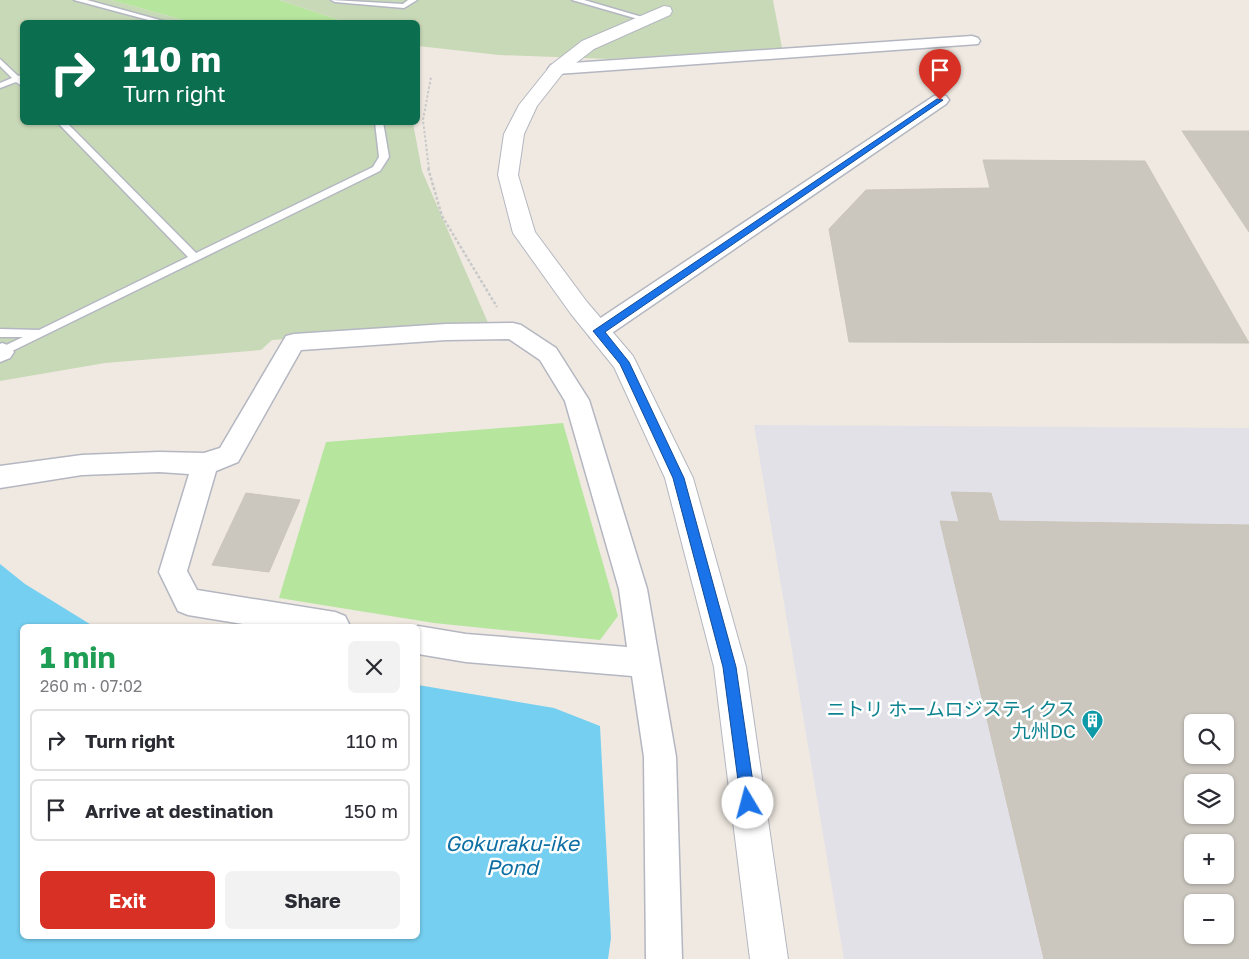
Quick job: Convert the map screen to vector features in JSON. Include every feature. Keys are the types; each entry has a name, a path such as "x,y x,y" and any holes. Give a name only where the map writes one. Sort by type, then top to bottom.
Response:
{"street":[{"path":"654,15 588,45 557,69 528,105 514,134 508,175 524,232 579,308 624,362 679,478 730,667 769,959"},
{"path":"557,69 972,41"},
{"path":"598,331 940,100"},
{"path":"0,477 82,465 159,462 205,464 228,455 294,342 446,332 513,331 548,354 577,400 633,589 660,757 664,959"},
{"path":"205,464 173,572 188,602 322,624"},
{"path":"420,640 466,648 645,663"}],"lane":[{"path":"78,0 154,20"},
{"path":"335,0 404,6 413,0"},
{"path":"576,0 654,15"},
{"path":"0,61 20,79"},
{"path":"0,86 20,80"},
{"path":"64,125 194,258"},
{"path":"1,346 42,333 377,169 384,157 379,125"},
{"path":"1,346 42,333"}],"path":[{"path":"431,76 423,120 427,164 442,216 489,295 513,331"}],"shaded area":[{"path":"754,425 1249,428 1249,959 844,959"}],"green space":[{"path":"0,0 111,0 183,20 20,20 20,125 413,125 422,171 489,325 272,340 261,350 105,363 0,381"},
{"path":"111,0 279,0 339,20 183,20"},
{"path":"279,0 773,0 782,48 609,59 499,55 420,46 420,20 339,20"},
{"path":"563,423 618,616 600,640 434,623 279,598 326,442"}],"water":[{"name":"Gokuraku-ike Pond","path":"0,564 25,584 90,624 20,624 20,939 420,939 420,685 554,708 600,726 611,938 608,959 0,959"}],"building":[{"path":"1182,131 1249,131 1249,232"},
{"path":"983,160 1145,161 1249,343 849,342 829,229 866,190 990,188"},
{"name":"ニトリ ホームロジスティクス 九州DC","path":"951,492 991,493 999,521 1249,525 1249,959 1044,959 940,521 959,522"},
{"path":"246,493 300,500 269,572 212,565"}],"place":[{"name":"ニトリ ホームロジスティクス 九州DC","path":"1092,739"}],"route":[{"path":"748,803 730,667 679,478 624,362 598,331 940,100"}]}
